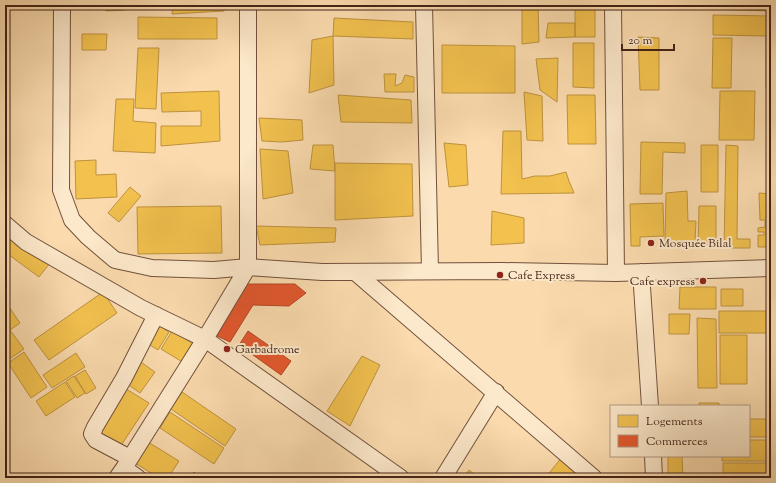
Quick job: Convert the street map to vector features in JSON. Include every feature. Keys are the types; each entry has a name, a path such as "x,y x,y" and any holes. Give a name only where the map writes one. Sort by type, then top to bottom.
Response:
{"street":[{"path":"62,5 61,190 72,220 88,237 115,260 152,268 214,270 248,267 322,272 430,271 616,273 771,268"},
{"path":"124,468 205,340 248,267 248,5"},
{"path":"424,5 430,271"},
{"path":"613,5 616,273"},
{"path":"5,224 26,242 140,308 205,340 401,478"},
{"path":"355,272 594,478"},
{"path":"641,272 650,405"},
{"path":"138,478 124,468 92,434 124,378 156,315"},
{"path":"442,478 496,392"},
{"path":"653,457 654,478"}],"building: Logements":[{"path":"105,5 124,5 125,10 106,11"},
{"path":"173,5 224,5 224,11 172,14"},
{"path":"522,5 538,5 539,42 522,44"},
{"path":"575,5 595,5 595,37 575,37"},
{"path":"710,5 771,5 771,11 710,9"},
{"path":"713,15 771,16 771,89 766,89 766,36 713,35"},
{"path":"138,17 217,18 217,39 138,39"},
{"path":"334,18 413,22 413,39 333,36"},
{"path":"548,23 575,23 575,37 546,38"},
{"path":"82,34 107,34 106,50 82,50"},
{"path":"333,36 334,85 309,93 312,40"},
{"path":"638,37 659,38 659,90 640,90"},
{"path":"713,38 732,38 731,88 712,88"},
{"path":"573,43 594,43 594,88 573,87"},
{"path":"442,45 515,46 515,93 442,93"},
{"path":"138,48 159,48 156,109 135,108"},
{"path":"558,58 557,102 540,90 536,59"},
{"path":"384,74 396,74 395,86 402,83 405,75 414,77 414,92 385,92"},
{"path":"219,91 220,141 161,146 161,126 201,126 201,111 162,112 161,93"},
{"path":"720,91 755,91 754,140 719,140"},
{"path":"524,92 542,96 543,141 527,140"},
{"path":"338,95 411,100 412,123 341,122"},
{"path":"567,95 595,95 596,144 568,144"},
{"path":"116,99 134,99 133,121 156,123 155,153 113,151"},
{"path":"259,118 302,120 303,140 282,142 262,141"},
{"path":"503,131 521,131 522,179 535,176 550,176 566,172 574,193 501,194"},
{"path":"641,142 685,143 685,153 663,152 662,194 640,194"},
{"path":"444,143 466,145 468,185 449,187"},
{"path":"313,145 333,145 335,171 310,169"},
{"path":"701,145 718,145 718,192 701,192"},
{"path":"726,145 738,146 737,239 750,239 750,248 724,248"},
{"path":"260,149 288,151 293,193 263,199"},
{"path":"96,160 96,175 116,174 117,197 76,199 75,161"},
{"path":"335,163 412,164 413,216 335,220"},
{"path":"130,187 141,196 119,222 108,213"},
{"path":"687,191 688,221 696,221 695,243 665,244 666,193"},
{"path":"759,193 771,194 771,247 758,247 758,235 764,235 764,232 758,232 758,228 765,227 765,220 760,220"},
{"path":"663,203 664,236 640,237 640,246 631,246 630,204"},
{"path":"221,206 222,253 138,254 137,207"},
{"path":"699,206 716,206 716,244 698,244"},
{"path":"492,211 524,218 524,243 491,245"},
{"path":"256,226 336,228 335,242 260,245"},
{"path":"5,230 50,263 39,277 5,252"},
{"path":"768,286 771,286 771,307 767,307"},
{"path":"680,287 716,287 716,309 679,309"},
{"path":"721,289 743,289 743,306 721,306"},
{"path":"103,292 117,313 49,360 34,340"},
{"path":"5,301 20,323 10,330 24,349 5,362"},
{"path":"719,311 771,311 771,333 719,333"},
{"path":"669,314 690,314 689,334 669,334"},
{"path":"697,318 716,319 717,388 698,388"},
{"path":"156,324 169,332 158,350 145,342"},
{"path":"172,331 195,345 184,363 161,349"},
{"path":"720,335 747,335 747,384 720,384"},
{"path":"24,352 47,387 31,398 8,363"},
{"path":"76,353 85,367 52,388 43,375"},
{"path":"362,356 380,365 350,426 327,411"},
{"path":"138,360 155,372 140,393 123,381"},
{"path":"85,370 96,388 86,394 75,376"},
{"path":"74,376 85,393 77,398 66,381"},
{"path":"65,382 75,397 46,416 36,401"},
{"path":"123,387 149,403 120,447 95,430"},
{"path":"182,392 236,429 225,446 171,409"},
{"path":"699,403 719,403 719,405 699,405"},
{"path":"170,412 224,448 214,464 160,428"},
{"path":"750,419 771,419 771,437 750,437"},
{"path":"750,440 771,440 771,461 722,461 722,457 750,457"},
{"path":"148,442 179,461 168,478 159,478 135,463"},
{"path":"562,457 586,478 547,478 546,477"},
{"path":"668,457 682,457 683,478 668,478"},
{"path":"723,463 771,463 771,478 723,478"},
{"path":"469,470 479,478 463,478"},
{"path":"194,472 202,478 190,478"}],"building: Commerces":[{"path":"247,284 295,284 306,293 289,306 253,305 230,342 215,335"},
{"path":"248,331 291,361 281,375 239,345"}],"place":[{"name":"Mosquée Bilal","path":"651,243"},
{"name":"Cafe Express","path":"500,275"},
{"name":"Cafe express","path":"703,281"},
{"name":"Garbadrome","path":"227,349"}]}
